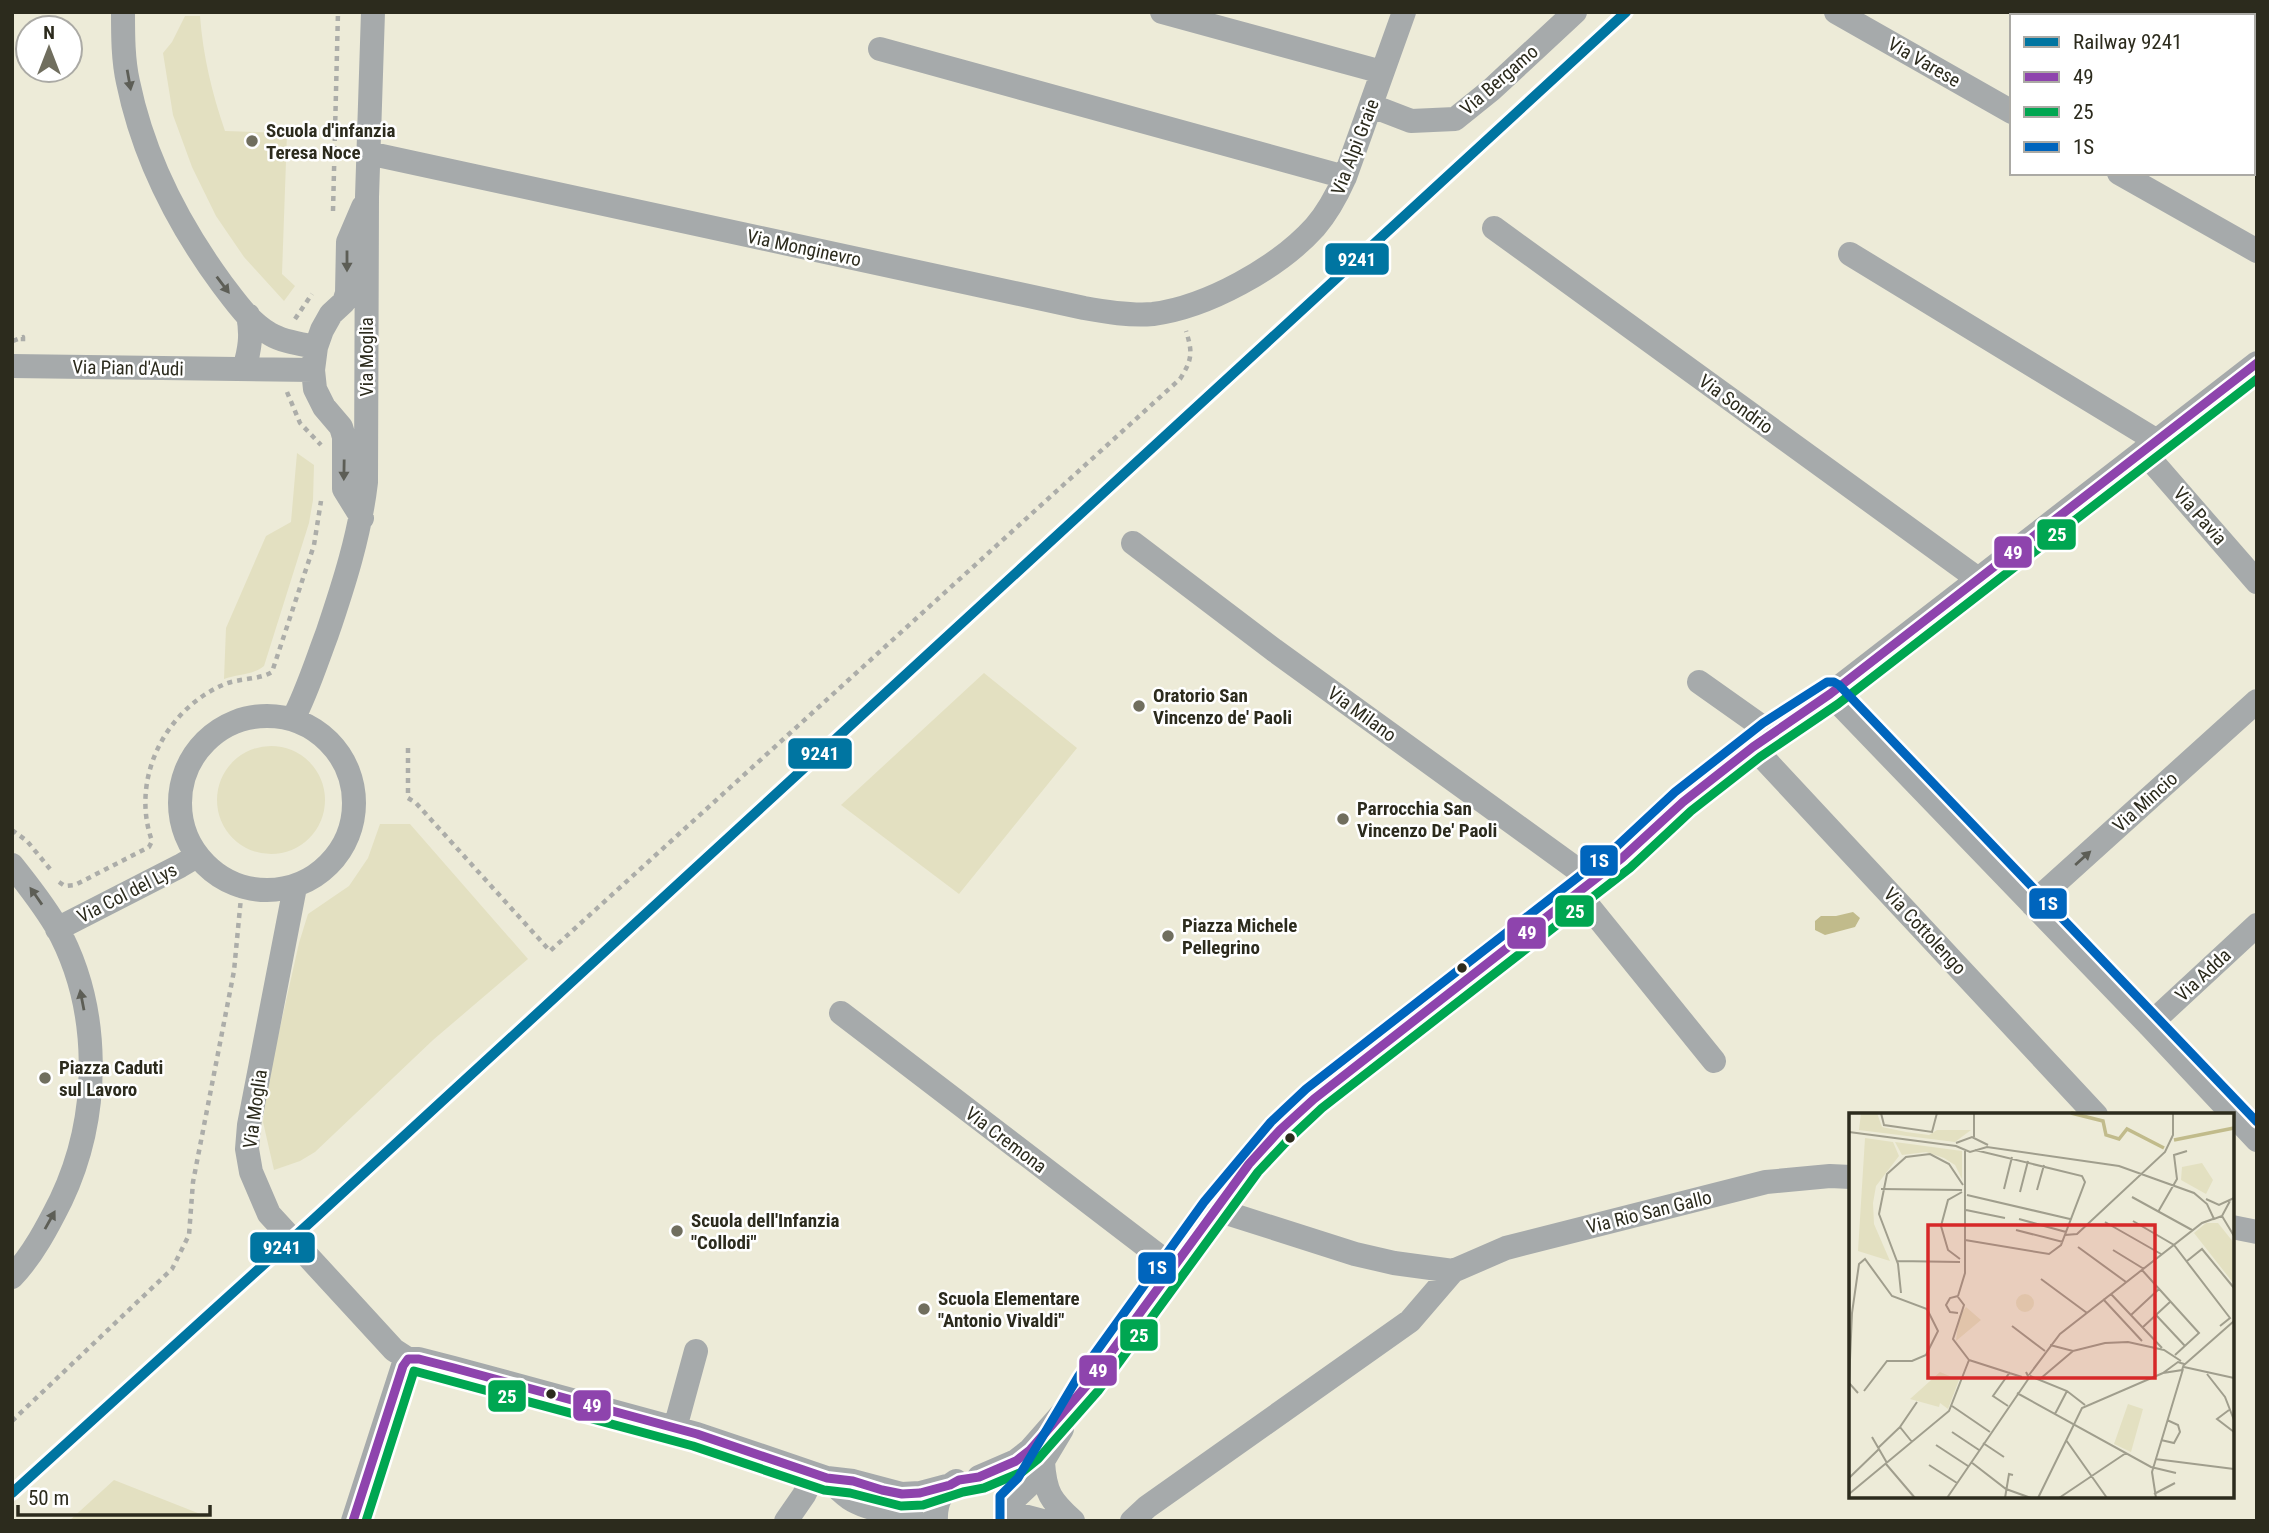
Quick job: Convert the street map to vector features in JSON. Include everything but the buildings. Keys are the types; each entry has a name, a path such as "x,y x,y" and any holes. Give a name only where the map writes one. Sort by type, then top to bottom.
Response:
{"street":[{"path":"122,12 127,80 156,170 176,213 198,251 248,315 267,333 286,341 314,359 315,389 324,407 341,427 344,438 344,489 362,518"},
{"name":"Via Moglia","path":"293,719 305,696 333,615 362,518 366,482 367,197 373,12"},
{"path":"1162,12 1382,72"},
{"name":"Via Alpi Graie","path":"1238,284 1271,264 1315,227 1333,202 1346,177 1404,12"},
{"name":"Via Bergamo","path":"1372,106 1411,121 1455,119 1491,90 1575,12"},
{"name":"Via Varese","path":"1836,12 2010,111"},
{"path":"880,49 1346,177"},
{"name":"Via Monginevro","path":"368,153 1084,308 1124,314 1151,314 1178,309 1238,284"},
{"path":"2123,175 2257,251"},
{"name":"Via Moglia","path":"314,359 322,330 331,314 344,302 347,293 348,242 367,197"},
{"name":"Via Sondrio","path":"1494,228 1978,579"},
{"name":"Via Pavia","path":"1850,254 2150,446 2257,582"},
{"path":"244,369 251,344 248,315"},
{"name":"Via Pian d'Audi","path":"12,366 283,370 314,359"},
{"path":"1012,1512 1088,1384 1172,1266 1214,1209 1272,1139 1314,1099 1622,858 1683,802 1762,740 1830,694 2257,363"},
{"name":"Via Milano","path":"1133,543 1585,887 1714,1061"},
{"path":"1699,682 1762,740"},
{"path":"1830,694 2232,1113"},
{"name":"Via Mincio","path":"2032,904 2257,701"},
{"path":"266,715 293,719 318,731 338,751 350,775 355,802 351,830 339,854 319,874 295,887 258,890 242,887 216,874 197,856 184,832 179,805 183,777 195,753 214,733 238,720 266,715"},
{"name":"Via Cottolengo","path":"1762,740 2094,1113"},
{"name":"Via Col del Lys","path":"57,929 197,856"},
{"name":"Via Col del Lys","path":"12,865 37,895 57,929 75,969 82,998 91,1068 90,1099 78,1156 67,1187 47,1226 12,1277"},
{"name":"Via Moglia","path":"295,887 249,1125 247,1149 251,1172 269,1214 394,1350 408,1359"},
{"name":"Via Adda","path":"2149,1025 2257,925"},
{"name":"Via Cremona","path":"841,1013 1172,1266"},
{"path":"2234,1116 2257,1140"},
{"name":"Via Rio San Gallo","path":"1132,1521 1147,1507 1410,1321 1453,1271 1506,1248 1766,1182 1849,1177"},
{"path":"1214,1209 1355,1254 1394,1263 1453,1271"},
{"path":"2234,1227 2257,1232"},
{"path":"675,1428 696,1350"},
{"path":"353,1521 403,1366 408,1359 419,1359 454,1368 675,1428 751,1450 821,1476 902,1494 920,1493 959,1480 979,1477 1024,1456 1088,1384"},
{"path":"1043,1462 1048,1493 1057,1507 1073,1521"},
{"path":"786,1521 821,1476"},
{"path":"821,1476 859,1503 915,1521"},
{"path":"979,1477 998,1484 1012,1512 1044,1521"},
{"path":"936,1521 936,1506 950,1485"}],"path":[{"path":"333,222 338,12"},
{"path":"286,341 296,317 315,292"},
{"path":"408,748 408,798 416,803 550,951 1180,379 1190,363 1191,346 1178,309"},
{"path":"283,370 288,398 300,423 325,452"},
{"path":"12,830 27,841 65,886 75,885 149,847 152,841 145,797 147,780 157,749 172,724 203,696 225,684 272,672 314,545 322,492"},
{"path":"12,1421 172,1269 189,1235 193,1182 234,971 242,887"}],"shaded area":[{"path":"185,16 200,16 209,74 225,131 287,133 282,274 295,286 284,301 244,257 216,216 192,167 173,115 163,53 172,42"},
{"path":"297,453 314,465 313,500 309,523 264,666 250,673 224,679 226,628 266,536 291,522"},
{"path":"984,673 1077,748 959,894 841,805"},
{"path":"271,746 292,750 309,762 321,779 325,800 321,821 309,838 292,850 271,854 250,850 233,838 221,821 217,800 221,779 233,762 250,750"},
{"path":"380,824 410,824 528,959 433,1040 315,1152 300,1161 274,1170 263,1122 268,1081 299,943 308,914 349,886 368,858"},
{"path":"1853,912 1860,918 1855,927 1825,935 1815,930 1815,921 1821,916"},
{"path":"114,1480 218,1521 69,1521"}],"rail line":[{"name":"9241","path":"12,1493 315,1218 1626,12"}],"transit line":[{"name":"49","path":"353,1521 403,1366 408,1359 419,1359 454,1368 697,1434 827,1478 853,1481 902,1494 920,1493 959,1480 979,1477 1016,1461 1030,1450 1088,1384 1249,1164 1280,1130 1314,1099 1622,858 1683,802 1753,747 1830,694 2257,363"},
{"name":"25","path":"366,1521 414,1371 693,1446 824,1490 850,1493 901,1506 923,1505 984,1488 1022,1472 1038,1459 1098,1391 1258,1172 1322,1108 1630,868 1691,811 1760,757 1838,704 2257,379"},
{"name":"1S","path":"1000,1521 1000,1496 1018,1478 1078,1377 1204,1202 1271,1122 1306,1089 1614,849 1675,792 1763,723 1827,682 1839,685 2257,1122"}],"place":[{"name":"Scuola d'infanzia Teresa Noce","path":"252,141"},
{"name":"Oratorio San Vincenzo de' Paoli","path":"1139,706"},
{"name":"Parrocchia San Vincenzo De' Paoli","path":"1343,819"},
{"name":"Piazza Michele Pellegrino","path":"1168,936"},
{"name":"Piazza Caduti sul Lavoro","path":"45,1078"},
{"name":"Scuola dell'Infanzia \"Collodi\"","path":"677,1231"},
{"name":"Scuola Elementare \"Antonio Vivaldi\"","path":"924,1309"}]}
